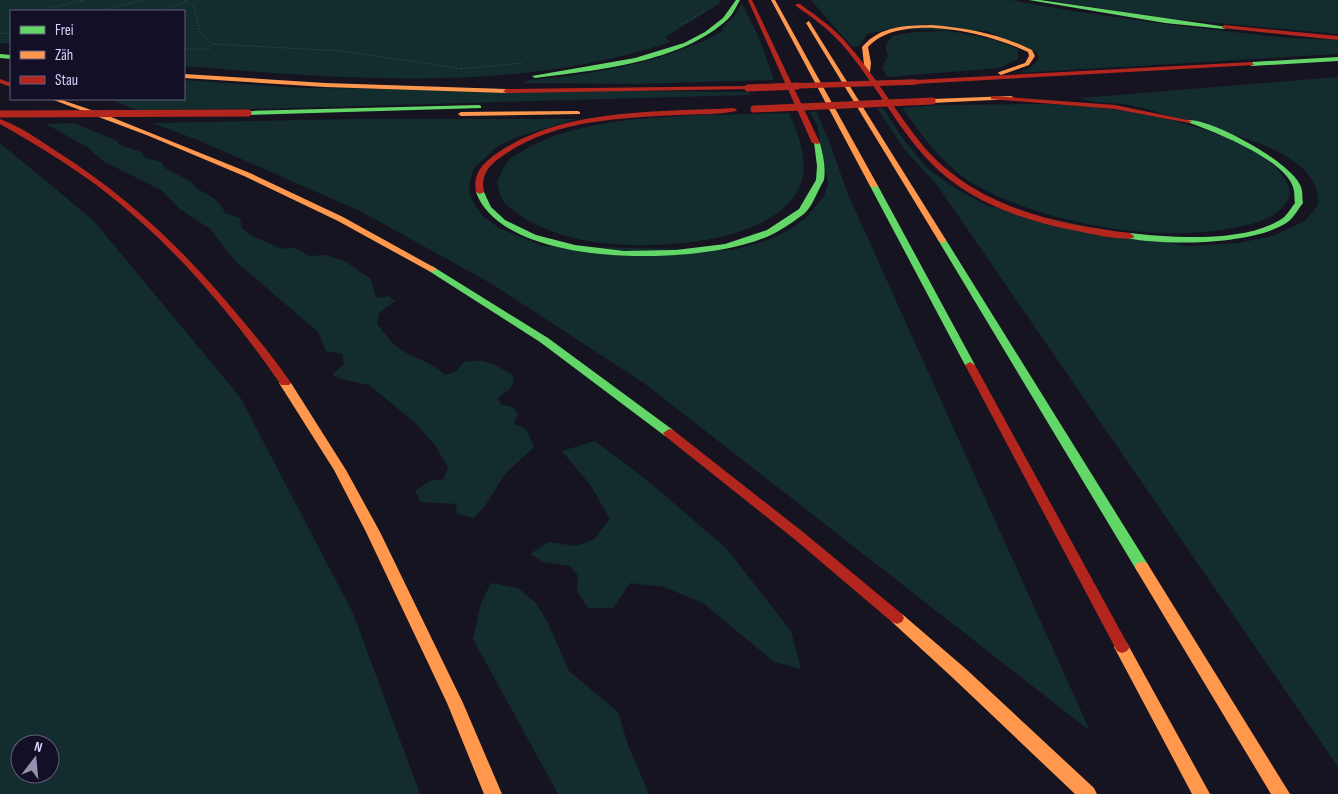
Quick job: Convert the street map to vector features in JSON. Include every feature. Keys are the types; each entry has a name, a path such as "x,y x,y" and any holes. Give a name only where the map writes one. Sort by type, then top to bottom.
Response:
{"highway":[{"path":"521,78 628,61 676,47 716,28 732,12 738,0"},
{"path":"750,0 801,112 813,134 821,167 820,183 808,205 794,220 752,239 703,250 641,254 605,253 565,247 531,237 506,225 488,209 479,195 478,179 488,162 505,149 549,131 582,124 628,117 734,110 751,99 915,82 1338,59"},
{"path":"773,0 1201,794"},
{"path":"1031,0 1165,21 1338,38"},
{"path":"797,3 838,37 867,72 924,153 943,171 966,188 1018,211 1083,229 1137,237 1180,239 1228,237 1264,229 1286,221 1301,205 1303,190 1299,181 1283,164 1256,146 1206,126 1164,115 1119,107 993,98"},
{"path":"797,3 1281,794"},
{"path":"867,72 868,63 865,47 868,42 880,34 906,29 956,29 992,35 1027,48 1032,54 1030,62 1022,67 973,80"},
{"path":"673,102 923,92 1335,69"},
{"path":"185,76 297,83 751,99 932,101 1089,93"},
{"path":"297,83 450,82 503,79"},
{"path":"57,100 133,126 296,196 401,251 499,309 602,381 734,483 917,635 1088,794"},
{"path":"269,113 584,104"},
{"path":"0,114 561,114 734,110"},
{"path":"0,121 36,140 80,168 129,206 158,232 224,303 279,374 340,470 373,532 455,702 493,794"}],"path":[{"path":"40,10 84,0"},
{"path":"103,10 143,0"},
{"path":"159,10 186,1 194,7 197,25 202,38 212,44 342,51 463,69"},
{"path":"679,26 712,6"},
{"path":"185,49 208,49 212,44"},
{"path":"450,70 525,63"}],"green space":[{"path":"0,0 720,0 719,4 665,37 671,42 612,58 551,70 491,76 368,78 185,66 185,10 10,10 10,44 0,43"},
{"path":"811,0 1011,0 1171,25 1288,38 1338,40 1338,54 1018,73 1029,68 1039,60 1037,52 986,31 889,29 867,34 859,46 852,47"},
{"path":"1047,0 1338,0 1338,34 1164,18"},
{"path":"742,3 760,40 774,80 638,84 524,83 529,80 603,71 680,50 724,30 721,29 733,18"},
{"path":"947,31 983,37 1010,45 1018,49 1018,59 1000,68 887,77 882,67 888,56 885,45 893,36 914,32"},
{"path":"1338,77 1338,767 937,185 904,149 877,108 883,108 904,140 927,168 956,189 988,206 1185,246 1238,243 1273,236 1305,221 1318,205 1316,187 1306,171 1271,148 1228,133 1137,107 1080,98"},
{"path":"185,80 301,88 749,92 750,95 252,109 136,110 111,100 185,100"},
{"path":"1047,104 1106,108 1165,118 1232,140 1269,161 1286,180 1290,191 1289,198 1283,207 1261,221 1212,231 1144,232 1108,228 1074,221 1009,201 968,180 946,163 902,108 937,105"},
{"path":"816,111 830,143 847,192 1090,731 644,383 492,284 360,211 198,140 152,123 350,119 576,119 514,138 497,147 474,168 469,192 474,204 483,216 499,228 543,246 733,250 765,241 787,231 805,219 824,196 828,184 817,125 810,112"},
{"path":"789,113 804,159 803,175 791,200 769,219 739,232 705,240 632,245 600,243 566,236 536,225 508,206 502,197 497,181 512,157 548,138 579,129 614,122 650,118"},
{"path":"74,123 117,141 119,145 141,152 145,158 162,162 165,168 193,183 196,188 212,197 221,205 225,213 240,218 242,228 252,236 282,249 289,247 300,250 309,256 325,255 345,261 371,279 376,298 389,296 395,301 379,313 377,324 388,338 402,350 434,366 445,375 456,372 464,362 479,361 490,363 513,375 512,386 498,398 501,405 511,407 518,414 514,421 515,424 527,430 534,447 505,474 485,506 474,518 457,514 456,504 421,502 415,491 429,481 444,479 448,467 434,444 414,422 369,385 332,375 344,364 342,354 326,351 318,332 235,261 210,229 180,209 161,190 103,161 87,147 46,124"},
{"path":"0,143 93,220 240,397 353,613 420,794 0,794"},
{"path":"595,441 648,481 726,548 791,631 801,669 774,662 703,603 664,587 630,583 613,608 588,608 577,591 578,576 570,566 543,562 530,554 548,542 576,546 594,539 610,519 591,486 562,451"},
{"path":"491,583 518,588 535,602 548,623 569,671 618,712 628,745 649,794 558,794 473,639 481,603"}],"traffic: fast":[{"path":"535,76 582,70 661,53 707,33 725,19 738,0"},
{"path":"1031,0 1165,21 1224,27"},
{"path":"0,56 10,57"},
{"path":"1252,64 1338,59"},
{"path":"248,113 479,107"},
{"path":"1130,236 1167,239 1211,239 1253,233 1287,219 1299,203 1297,187 1286,171 1268,157 1246,144 1189,121"},
{"path":"480,192 488,209 502,222 533,237 575,248 624,253 676,253 726,246 770,232 803,210 821,175 816,143"},
{"path":"874,186 970,365"},
{"path":"942,240 1142,567"},
{"path":"432,269 544,340 669,433"}],"traffic: slow":[{"path":"773,0 874,186"},
{"path":"809,23 942,240"},
{"path":"867,72 868,63 865,47 876,36 892,30 911,27 932,27 976,32 997,37 1030,51 1032,56 1027,64 1001,73"},
{"path":"185,76 325,85 506,91"},
{"path":"932,101 1011,98"},
{"path":"57,100 200,154 294,196 432,269"},
{"path":"461,114 578,113"},
{"path":"285,383 340,470 373,532 455,703 493,794"},
{"path":"1142,567 1281,794"},
{"path":"897,618 960,674 1088,794"},
{"path":"1122,647 1201,794"}],"traffic: jam":[{"path":"750,0 816,143"},
{"path":"798,5 842,41 866,70 921,148 954,179 976,194 1000,206 1025,215 1078,229 1130,236"},
{"path":"1224,27 1338,38"},
{"path":"915,82 1252,64"},
{"path":"0,81 10,85"},
{"path":"748,88 915,82"},
{"path":"506,91 748,88"},
{"path":"993,98 1115,107 1189,121"},
{"path":"754,109 932,101"},
{"path":"480,192 480,178 489,162 515,144 543,132 574,124 642,115 734,110"},
{"path":"0,114 248,113"},
{"path":"0,121 71,163 134,212 163,238 218,297 276,369 285,383"},
{"path":"970,365 1122,647"},
{"path":"669,433 798,535 897,618"}]}
